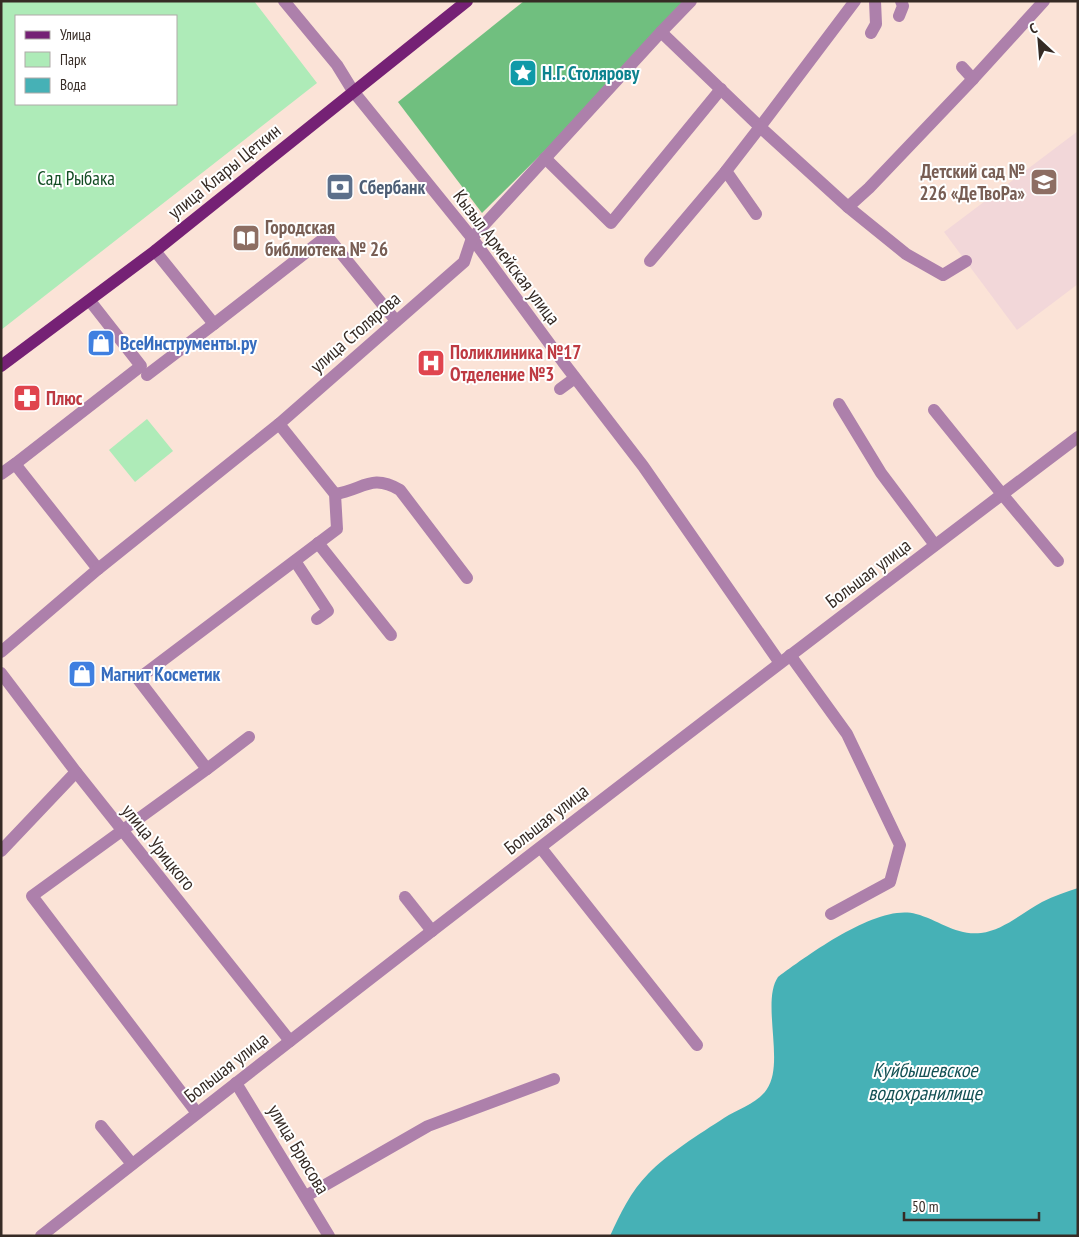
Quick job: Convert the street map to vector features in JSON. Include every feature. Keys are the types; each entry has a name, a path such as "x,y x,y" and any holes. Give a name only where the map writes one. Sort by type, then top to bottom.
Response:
{"main road":[{"name":"улица Клары Цеткин","path":"1,366 155,251 467,1"}],"street":[{"name":"Кызыл Армейская улица","path":"284,1 337,65 353,91 472,238 575,378 643,466 780,663"},
{"name":"улица Столярова","path":"1,652 98,569 279,424 464,262 472,238 691,1"},
{"path":"650,261 726,171 855,1"},
{"path":"871,33 876,24 875,1"},
{"path":"899,16 903,6 901,1"},
{"path":"848,207 869,188 973,79 1044,1"},
{"path":"661,32 760,127 848,207 906,254 943,275 966,261"},
{"path":"962,68 973,79"},
{"path":"545,158 611,223 721,89"},
{"path":"726,171 756,214"},
{"path":"147,375 327,236 396,321"},
{"path":"155,251 214,324"},
{"path":"1,474 141,366 90,301"},
{"path":"560,390 575,378"},
{"path":"839,404 880,473 935,545"},
{"path":"934,410 1058,561"},
{"path":"207,769 138,679 337,529 335,494 279,424"},
{"name":"Большая улица","path":"41,1236 197,1113 790,655 1078,437"},
{"path":"15,464 98,569"},
{"path":"335,494 344,493 378,481 400,490 467,578"},
{"path":"318,543 391,635"},
{"path":"295,561 328,611 317,619"},
{"path":"790,655 847,734 900,845 890,882 831,914"},
{"name":"улица Урицкого","path":"1,673 122,831 290,1041"},
{"path":"197,1113 32,896 249,737"},
{"path":"1,851 76,772"},
{"path":"541,848 697,1045"},
{"path":"405,897 432,932"},
{"path":"306,1196 428,1126 554,1079"},
{"name":"улица Брюсова","path":"236,1083 329,1236"},
{"path":"101,1126 132,1164"}],"shaded area":[{"name":"Детский сад № 226 «ДеТвоРа»","path":"1078,131 1078,284 1017,330 944,232"}],"green space":[{"name":"Сад Рыбака","path":"1,1 254,1 317,83 1,330"},
{"path":"524,1 691,1 629,67 482,213 398,102"},
{"path":"147,419 173,451 135,482 109,450"}],"water":[{"name":"Куйбышевское водохранилище","path":"1078,888 1078,1236 610,1236 631,1195 655,1167 705,1130 753,1102 767,1089 772,1078 774,1064 772,1001 773,988 778,977 825,944 864,923 883,916 900,913 916,914 956,930 981,933 998,928 1042,902"}],"place":[{"name":"Н.Г. Столярову","path":"523,73"},
{"name":"Детский сад № 226 «ДеТвоРа»","path":"1044,182"},
{"name":"Сбербанк","path":"340,187"},
{"name":"Городская библиотека № 26","path":"246,238"},
{"name":"ВсеИнструменты.ру","path":"101,343"},
{"name":"Поликлиника №17 Отделение №3","path":"431,363"},
{"name":"Плюс","path":"27,398"},
{"name":"Магнит Косметик","path":"82,674"}]}
